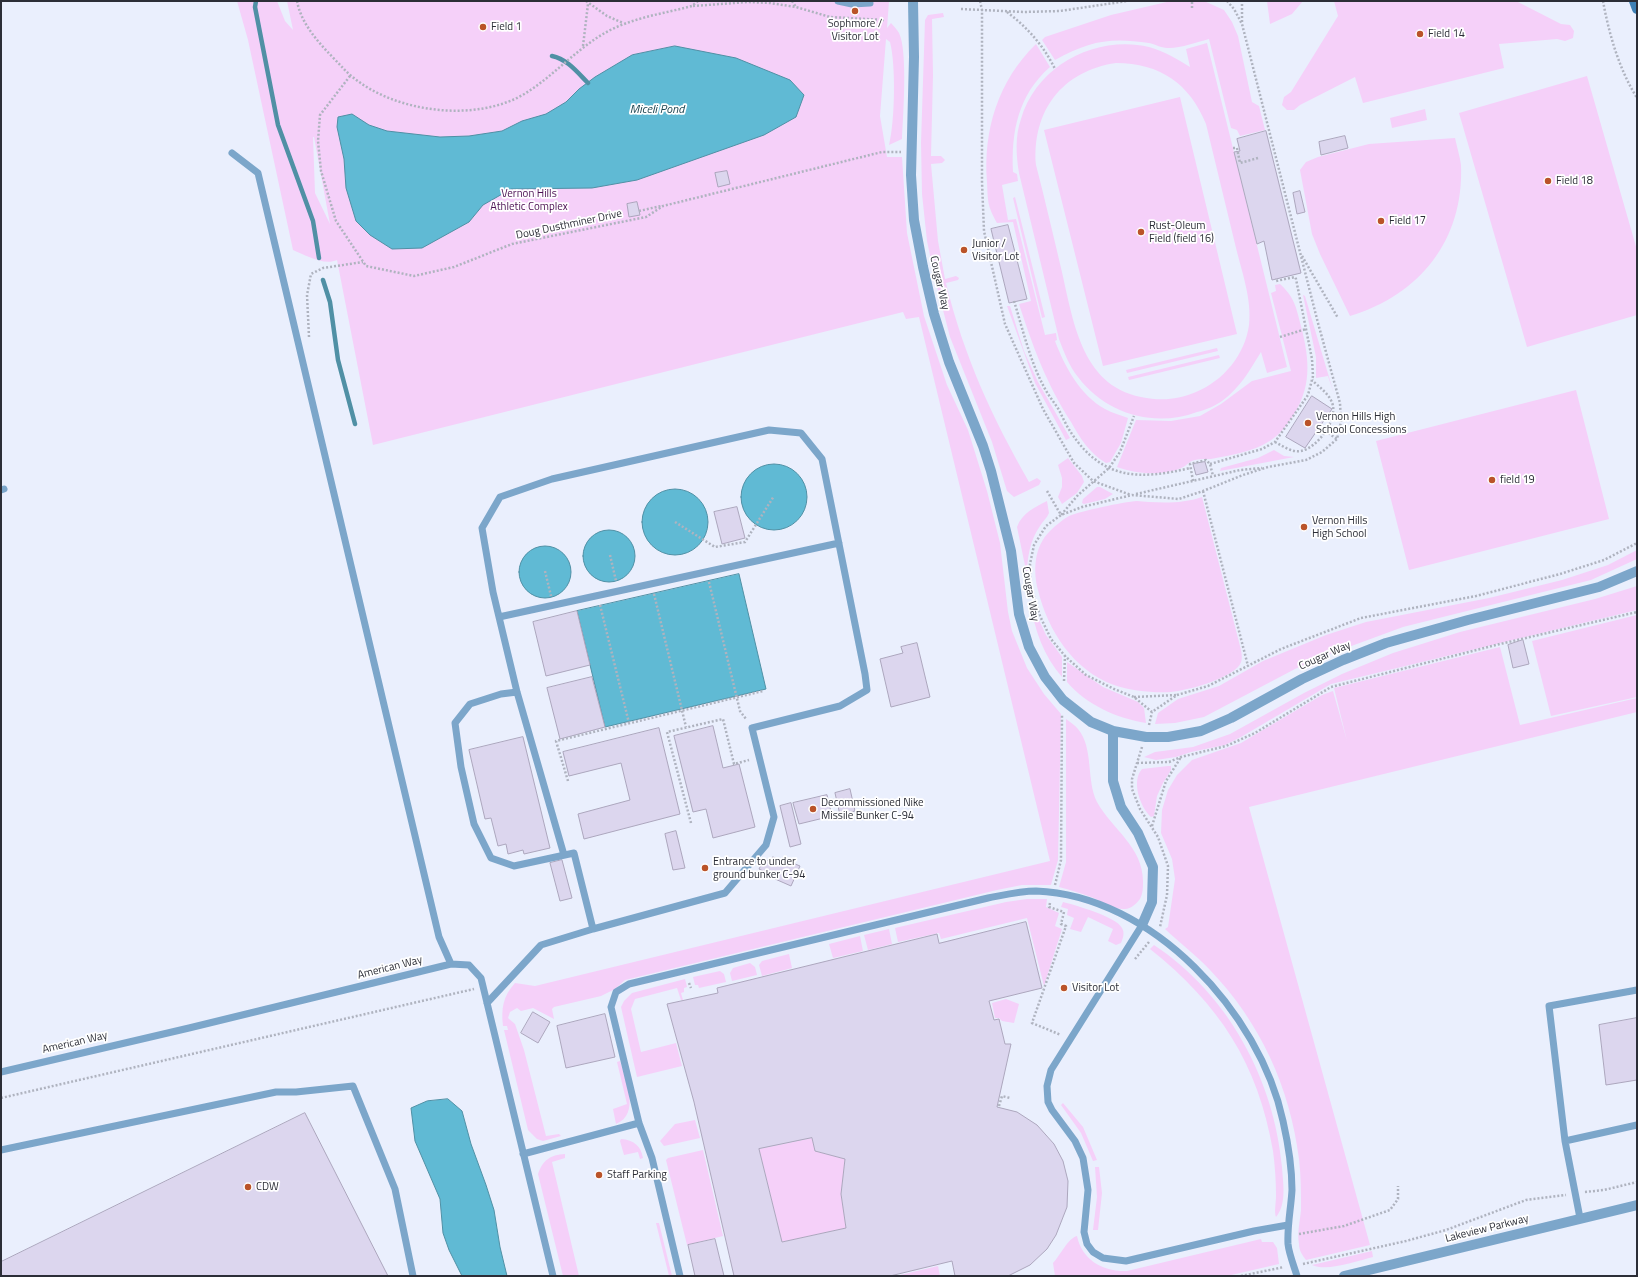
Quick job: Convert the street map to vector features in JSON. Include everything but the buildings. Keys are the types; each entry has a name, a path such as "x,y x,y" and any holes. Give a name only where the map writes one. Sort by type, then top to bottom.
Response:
{"main road":[{"path":"1634,1 1637,9"}],"street":[{"name":"Cougar Way","path":"913,1 914,58 911,151 914,220 934,314 949,362 983,446 991,470 1011,551 1019,614 1029,647 1044,677 1063,700 1091,722 1113,731 1146,736 1168,737 1201,731 1231,718 1302,679 1344,660 1386,644 1468,620 1599,587 1637,571"},
{"path":"1113,731 1113,782 1121,807 1138,833 1153,867 1152,902 1142,925"},
{"name":"Lakeview Parkway","path":"1344,1276 1380,1272 1580,1218 1637,1205"}],"lane":[{"path":"838,1 852,4 870,3"},
{"path":"232,153 258,173 437,930 451,964"},
{"path":"487,1003 541,945 593,929 725,893 766,845 774,817 752,728 840,706 867,690 822,459 801,433 769,430 552,479 500,497 482,528 499,617 517,692 564,855"},
{"path":"499,617 839,543"},
{"path":"517,692 501,694 470,704 455,724 461,767 474,824 491,858 514,866 574,853 593,929"},
{"path":"680,1276 652,1158 639,1124 610,1007 616,992 629,984 1014,892 1036,891 1084,900 1118,913 1142,925 1173,948 1201,974 1218,992 1244,1027 1261,1059 1275,1092 1288,1153 1292,1189 1288,1225 1288,1245 1297,1276"},
{"path":"1142,925 1051,1070 1047,1086 1048,1102 1052,1110 1075,1141 1083,1158 1088,1190 1084,1232 1087,1244 1100,1256 1113,1260 1126,1261 1254,1231 1288,1225"},
{"name":"American Way","path":"1,1072 190,1028 451,964 470,965 481,978 484,987 553,1276"},
{"path":"1580,1218 1566,1141 1549,1006 1637,990"},
{"path":"1,1150 276,1092 296,1092 353,1086 395,1188 414,1276"},
{"path":"523,1154 639,1124"},
{"path":"1566,1141 1637,1125"}],"path":[{"path":"297,1 306,25 350,76 366,87 393,100 424,108 444,110 496,106 528,92 575,55 583,46 624,23 692,6 770,2 796,7 830,17 884,20"},
{"path":"692,6 698,1"},
{"path":"792,1 796,7"},
{"path":"980,1 982,10 982,189 984,231 994,282 1005,324 1043,409 1074,463 1094,481 1132,495 1179,499 1268,467"},
{"path":"961,9 1024,12 1060,11 1127,1"},
{"path":"1192,1 1192,8"},
{"path":"1061,515 1082,507 1213,476 1240,470 1268,467 1306,460 1322,452 1337,439 1341,422 1340,403 1242,24 1234,9 1227,1"},
{"path":"1242,1 1242,24"},
{"path":"1603,1 1608,30 1629,86 1637,98"},
{"path":"583,46 587,3 607,16 624,23"},
{"path":"1005,11 1015,18 1038,41 1054,69"},
{"path":"309,344 307,295 311,274 323,268 363,262 336,220 321,171 318,141 320,115 350,76"},
{"path":"1233,148 1237,148 1240,163 1258,158"},
{"name":"Doug Dusthminer Drive","path":"363,262 366,266 414,276 454,267 512,244 646,217 663,206 882,152 911,151"},
{"path":"639,211 663,206"},
{"path":"1301,254 1338,318"},
{"path":"1210,464 1262,449 1275,442 1308,395 1312,380 1312,359 1295,277 1276,281 1275,279"},
{"path":"1014,302 1031,358 1044,387 1072,434 1099,463 1109,468 1142,476 1162,475 1190,468"},
{"path":"1280,337 1306,330"},
{"path":"1275,442 1288,450 1301,451 1320,441 1331,422 1333,406 1326,393 1312,380"},
{"path":"1134,416 1120,452 1109,468 1094,481 1061,515 1046,526 1034,545 1030,564 1030,584 1033,597 1051,639 1065,656 1086,675 1114,689 1134,696 1177,696"},
{"path":"1325,431 1337,439"},
{"path":"1193,481 1190,464 1199,461 1206,460 1210,464 1213,476"},
{"path":"1047,491 1061,515"},
{"path":"1203,491 1248,666"},
{"path":"674,522 715,547 745,542 774,496"},
{"path":"1134,696 1152,712 1177,696 1208,686 1282,649 1361,618 1476,596 1560,574 1604,560 1637,543"},
{"path":"610,555 619,591"},
{"path":"545,571 554,606"},
{"path":"708,572 740,711 752,728"},
{"path":"651,584 686,728"},
{"path":"598,596 629,723"},
{"path":"1137,763 1169,762 1181,757 1226,746 1255,733 1331,687 1493,645 1637,612"},
{"path":"1061,1036 1032,1023 1066,926 1061,924 1064,912 1049,906 1062,860 1063,700 1065,656"},
{"path":"568,781 556,741 763,691"},
{"path":"691,823 666,732 723,719 734,764 759,758"},
{"path":"1152,826 1166,781 1181,757"},
{"path":"689,983 691,988"},
{"path":"1,1098 484,987"},
{"path":"999,1106 1002,1096 1010,1098"},
{"path":"1242,1276 1294,1265 1312,1263 1446,1230 1526,1200 1604,1190 1637,1182"},
{"path":"1296,1234 1344,1226 1390,1210 1398,1199 1398,1186"}],"green space":[{"name":"Vernon Hills Athletic Complex","path":"237,1 277,1 285,21 293,30 287,1 889,1 887,28 891,23 899,33 902,42 904,84 902,139 889,145 893,122 894,78 890,42 886,39 880,116 887,157 902,157 907,233 924,316 947,385 968,430 987,491 1000,543 1008,612 1012,631 1027,668 1044,694 1061,714 1058,860 1051,885 1022,885 997,890 625,980 615,989 601,996 554,1007 552,1009 554,1019 533,1008 521,1011 517,1008 510,1012 508,1018 515,1024 524,1050 546,1136 559,1134 561,1136 543,1141 537,1139 528,1130 504,1030 508,1030 507,1026 503,1026 502,1020 505,998 515,983 535,986 1050,861 919,317 906,319 903,312 373,445 337,260 326,262 321,261 293,250 248,40","holes":["314,137 330,224 315,193"]},
{"path":"1171,1 1204,1 1224,10 1232,22 1238,36 1252,102 1259,106 1265,130 1240,136 1237,130 1231,128 1209,39 1172,48 1165,48 1149,43 1123,40 1100,42 1079,48 1055,60 1042,40 1045,37 1111,15"},
{"path":"1267,1 1303,1 1292,14 1270,24"},
{"name":"Field 14","path":"1334,1 1516,1 1561,24 1570,25 1574,31 1573,38 1565,41 1557,39 1499,44 1504,68 1363,103 1355,77 1300,105 1294,110 1287,110 1282,105 1284,97 1291,92 1338,16"},
{"path":"943,13 944,17 932,19 933,75 931,156 941,156 945,160 942,163 931,164 938,241 945,279 956,276 959,278 958,280 946,283 961,336 980,386 1003,434 1029,482 1037,478 1041,481 1039,485 1014,497 1007,491 992,442 950,337 927,241 922,194 921,143 925,20 928,15"},
{"path":"1207,43 1287,367 1267,373 1261,352 1240,384 1229,396 1219,403 1181,417 1148,418 1117,409 1102,400 1089,390 1078,377 1067,359 1059,339 1019,173 1017,139 1021,119 1029,100 1040,83 1055,69 1071,58 1089,50 1129,44 1155,49 1190,67 1186,49","holes":["1116,63 1146,67 1172,78 1182,87 1199,110 1206,124 1248,296 1250,315 1247,336 1243,347 1231,366 1224,374 1206,387 1189,395 1169,399 1141,397 1121,390 1104,379 1092,364 1083,347 1070,308 1036,165 1036,145 1039,127 1045,111 1054,97 1066,85 1080,75 1097,67"]},
{"path":"1036,44 1050,67 1030,90 1019,115 1015,129 1013,143 1013,172 1017,174 1018,181 1002,185 1008,220 1016,219 1045,335 1056,333 1057,340 1055,341 1064,361 1074,380 1088,396 1105,409 1128,418 1121,443 1110,462 1106,463 1095,455 1082,440 1047,379 1019,304 1031,301 1013,222 997,223 991,212 989,203 986,163 991,125 996,107 1012,74 1023,58"},
{"name":"Field 18","path":"1587,76 1637,250 1637,315 1527,347 1459,113"},
{"name":"Rust-Oleum Field (field 16)","path":"1180,97 1237,334 1103,366 1044,130"},
{"path":"1425,109 1427,120 1392,128 1390,118"},
{"name":"Field 17","path":"1455,138 1461,165 1460,192 1455,217 1446,240 1433,261 1417,279 1397,294 1375,307 1350,316 1312,234 1300,170 1306,162 1318,157 1369,144"},
{"path":"1015,197 1045,317 1042,318 1013,198"},
{"path":"1280,284 1292,298 1296,308 1306,351 1307,374 1306,385 1298,408 1278,435 1256,448 1229,456 1213,459 1193,460 1185,466 1169,472 1142,473 1117,467 1136,420 1171,421 1200,416 1221,404 1252,381 1291,371 1271,293 1276,291 1275,285"},
{"path":"1303,295 1305,296 1334,394 1328,376 1316,378 1316,357"},
{"path":"1007,306 1010,306 1024,351 1038,382 1070,438 1066,440 1035,383"},
{"path":"1217,348 1218,351 1127,373 1126,370"},
{"path":"1219,355 1220,358 1129,380 1128,377"},
{"name":"field 19","path":"1576,390 1609,519 1409,570 1376,441"},
{"path":"1274,450 1284,456 1294,457 1220,471 1221,468 1258,458"},
{"path":"1068,458 1082,476 1084,482 1077,493 1062,504 1058,497 1062,487 1062,478 1058,465"},
{"path":"1097,487 1100,487 1113,494 1105,499 1084,504 1082,503 1083,499"},
{"path":"1202,497 1241,650 1242,659 1240,665 1232,672 1216,680 1197,687 1171,692 1150,692 1128,689 1114,685 1086,670 1064,647 1048,620 1042,605 1036,583 1035,567 1038,551 1045,537 1056,525 1069,516 1102,507 1137,501 1176,502"},
{"path":"1047,501 1049,513 1041,524 1031,543 1028,556 1027,575 1017,527 1019,522 1026,514"},
{"path":"1637,550 1637,559 1591,580 1403,627 1327,655 1295,669 1204,717 1175,723 1155,724 1158,713 1178,699 1219,686 1263,661 1326,635 1366,622 1489,598 1562,580 1608,565"},
{"path":"1637,586 1637,610 1331,684 1225,745 1191,752 1176,757 1156,760 1144,757 1155,752 1193,747 1230,734 1342,674 1393,653 1460,632 1595,599"},
{"path":"1031,603 1046,635 1062,657 1062,677 1050,660 1037,633"},
{"path":"1637,615 1637,697 1551,716 1532,641"},
{"path":"1500,647 1520,725 1637,698 1637,712 1249,807 1370,1245 1306,1260 1300,1250 1298,1240 1301,1210 1301,1184 1295,1132 1280,1081 1270,1057 1244,1011 1228,990 1194,954 1165,929 1168,927 1175,879 1172,859 1161,833 1162,810 1168,790 1177,775 1192,760 1241,743 1322,695 1333,691 1347,741 1334,688"},
{"path":"1067,662 1103,687 1138,702 1144,708 1146,723 1124,718 1093,704 1067,682"},
{"path":"1066,719 1077,728 1086,745 1092,784 1097,802 1103,812 1126,839 1138,858 1142,869 1143,886 1141,897 1136,904 1127,909 1117,908 1059,887 1066,862"},
{"path":"1171,766 1171,770 1157,796 1154,816 1151,817 1143,807 1138,794 1137,780 1139,774 1142,769"},
{"path":"1027,899 1047,899 1046,907 1059,913 1055,926 1062,929 1044,986 1027,918 941,939 939,933 898,942 895,928 1006,902"},
{"path":"1063,902 1095,912 1119,924 1123,932 1121,943 1116,945 1108,941 1113,929 1088,917 1081,932 1070,929 1074,918 1067,915 1068,909 1061,907"},
{"path":"889,929 892,944 868,950 864,935"},
{"path":"860,936 863,951 833,958 829,944"},
{"path":"1154,945 1180,965 1204,988 1225,1014 1243,1041 1257,1071 1269,1102 1277,1134 1282,1167 1283,1200 1282,1206 1276,1217 1276,1179 1273,1151 1266,1119 1257,1090 1246,1063 1232,1038 1215,1014 1196,991 1150,949"},
{"path":"789,954 792,968 762,976 759,965 762,961"},
{"path":"750,963 755,967 757,975 732,981 730,973 733,968"},
{"path":"720,971 724,974 726,982 699,988 698,985 695,985 693,977"},
{"path":"685,979 687,987 684,988 684,992 681,993 683,1000 681,1000 677,988 635,999 631,1009 641,1052 676,1043 682,1066 637,1077 621,1007 624,1001 632,993"},
{"path":"1006,999 1019,1004 1014,1023 995,1018 992,1003"},
{"path":"620,1061 628,1087 630,1105 628,1113 624,1119 616,1124 613,1109 627,1104 617,1062"},
{"path":"1063,1103 1083,1127 1097,1160 1093,1161 1081,1133 1061,1105"},
{"path":"695,1120 700,1138 664,1146 660,1141 675,1124"},
{"path":"812,1138 815,1151 845,1159 841,1194 846,1228 782,1242 759,1149"},
{"path":"621,1139 636,1144 641,1150 643,1158 640,1159 638,1152 624,1155 620,1141"},
{"path":"703,1150 723,1236 687,1245 666,1160 668,1158"},
{"path":"565,1154 565,1158 552,1162 579,1276 563,1276 538,1174 542,1165 548,1159"},
{"path":"1095,1167 1099,1167 1102,1193 1098,1230 1093,1230 1097,1197"},
{"path":"656,1223 659,1223 672,1276 669,1276"},
{"path":"1077,1236 1084,1252 1089,1258 1102,1267 1118,1271 1127,1271 1261,1239 1262,1242 1273,1242 1277,1248 1279,1264 1227,1276 1055,1276 1053,1263 1070,1240"},
{"path":"1372,1251 1373,1257 1334,1267 1318,1267 1312,1265"},
{"path":"938,1266 940,1276 896,1276"}],"water":[{"name":"Miceli Pond","path":"675,46 736,58 790,80 804,95 796,117 764,135 637,180 592,188 511,189 483,205 469,222 422,248 392,249 370,235 356,221 346,188 344,159 337,127 338,117 352,114 369,125 387,131 440,137 469,136 502,131 522,121 546,114 566,102 579,89 595,77 632,55"},
{"path":"767,464 781,464 793,469 802,478 807,490 805,510 798,521 781,530 767,530 755,525 746,516 741,504 741,490 746,478 755,469"},
{"path":"668,489 682,489 694,494 703,503 708,515 706,535 699,546 682,555 668,555 656,550 647,541 642,529 642,515 647,503 656,494"},
{"path":"609,530 619,532 627,538 633,546 635,556 633,566 627,574 619,580 609,582 599,580 591,574 585,566 583,556 585,546 591,538 599,532"},
{"path":"545,546 555,548 563,554 569,562 571,572 569,582 563,590 555,596 545,598 535,596 527,590 521,582 519,572 521,562 527,554 535,548"},
{"path":"739,574 766,689 605,727 577,611"},
{"path":"448,1099 462,1111 471,1144 494,1210 500,1247 507,1276 462,1276 449,1250 443,1233 440,1199 415,1141 411,1108 427,1101"}],"waterway":[{"path":"256,1 255,7 278,125 313,221 319,258"},
{"path":"552,56 567,63 588,83"},
{"path":"323,280 330,302 338,360 355,424"}],"place":[{"name":"Sophmore / Visitor Lot","path":"855,11"},
{"name":"Field 1","path":"483,27"},
{"name":"Field 14","path":"1420,34"},
{"name":"Field 18","path":"1548,181"},
{"name":"Field 17","path":"1381,221"},
{"name":"Rust-Oleum Field (field 16)","path":"1141,232"},
{"name":"Junior / Visitor Lot","path":"964,250"},
{"name":"Vernon Hills High School Concessions","path":"1308,423"},
{"name":"field 19","path":"1492,480"},
{"name":"Vernon Hills High School","path":"1304,527"},
{"name":"Decommissioned Nike Missile Bunker C-94","path":"813,809"},
{"name":"Entrance to under ground bunker C-94","path":"705,868"},
{"name":"Visitor Lot","path":"1064,988"},
{"name":"Staff Parking","path":"599,1175"},
{"name":"CDW","path":"248,1187"}]}
